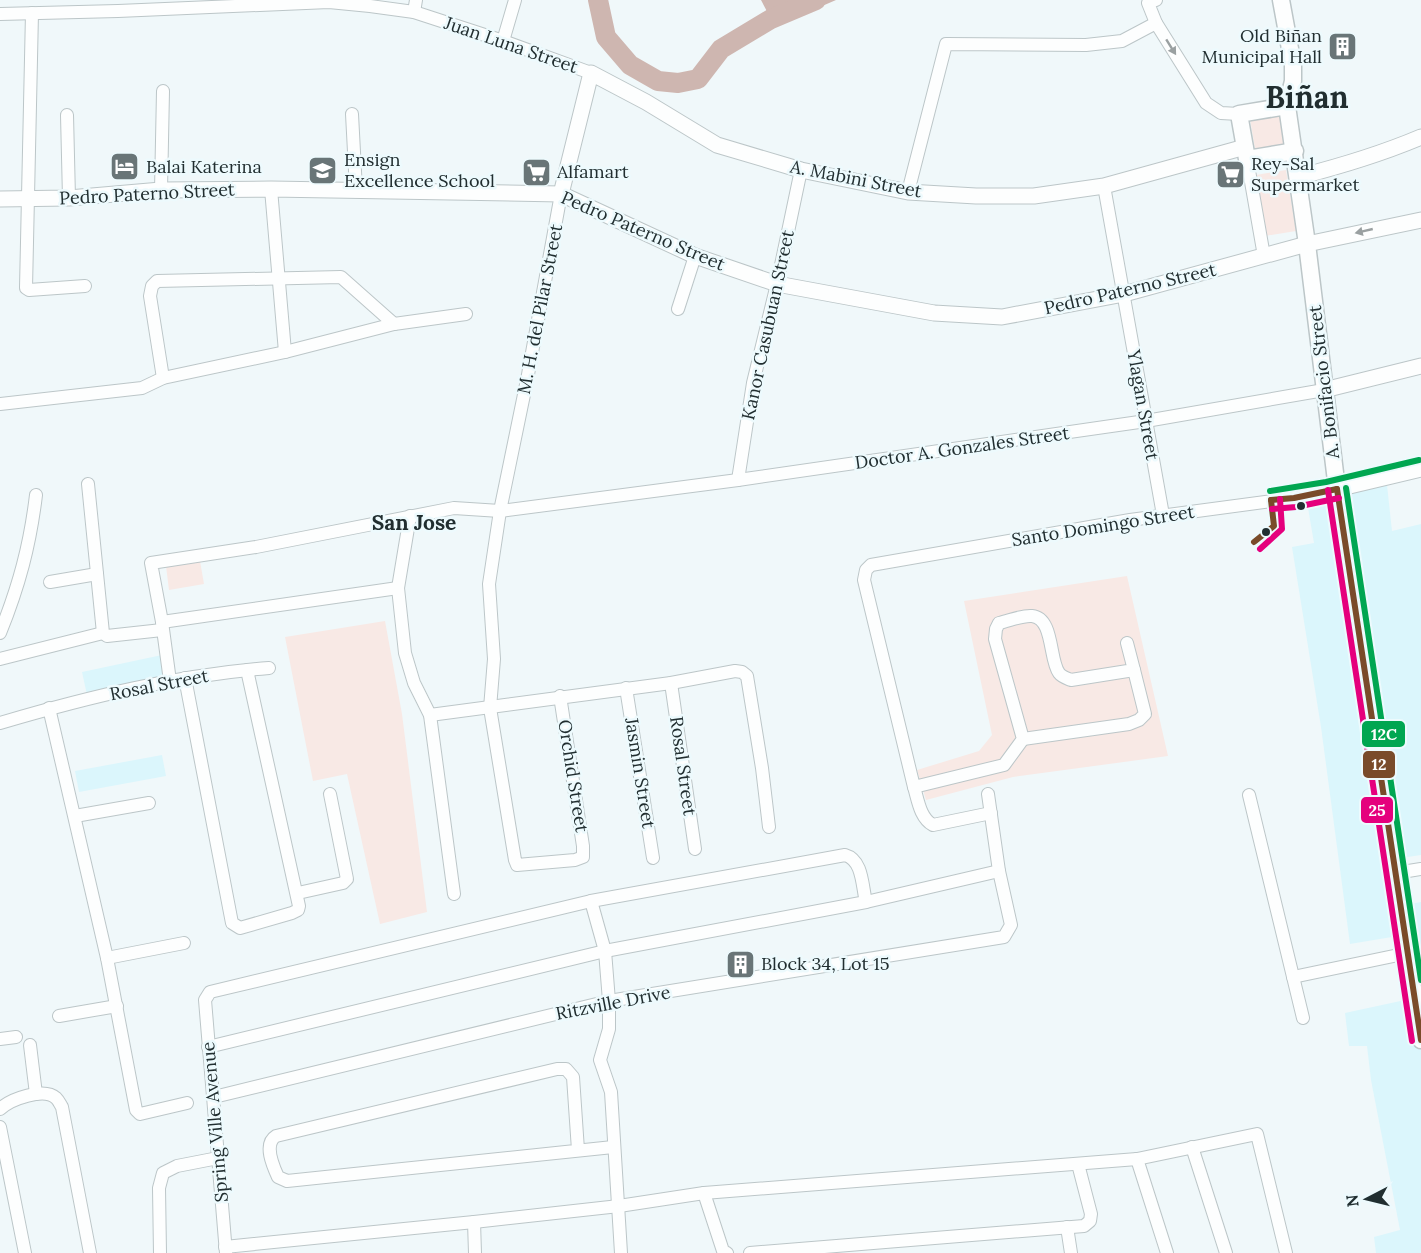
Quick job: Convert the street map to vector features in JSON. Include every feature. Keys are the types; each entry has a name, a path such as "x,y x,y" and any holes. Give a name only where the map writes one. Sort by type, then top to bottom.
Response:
{"main road":[{"path":"1281,0 1293,65 1293,81 1287,106 1239,114 1246,153 1295,151"},
{"name":"A. Bonifacio Street","path":"1287,106 1295,151 1337,489 1421,1041"}],"street":[{"path":"503,41 515,0"},
{"path":"1156,0 1148,3 1156,23 1206,103 1221,113 1239,114"},
{"name":"Juan Luna Street","path":"0,14 118,12 329,2 415,6 591,73"},
{"path":"32,13 26,288 29,290 85,286"},
{"path":"908,192 946,44 1086,45 1122,40 1156,23"},
{"name":"A. Mabini Street","path":"591,73 646,102 717,145 801,170 908,192 1034,196 1104,186 1246,153"},
{"name":"M. H. del Pilar Street","path":"514,860 490,708 494,659 489,584 500,511 561,194 591,73"},
{"path":"161,190 163,91"},
{"path":"352,114 356,190"},
{"path":"67,115 69,198"},
{"path":"1298,177 1350,164 1421,137"},
{"path":"1246,153 1264,256"},
{"name":"Kanor Casubuan Street","path":"738,480 753,383 801,170"},
{"name":"Ylagan Street","path":"1104,186 1163,515"},
{"path":"271,189 285,352"},
{"name":"Pedro Paterno Street","path":"0,199 69,198 161,190 271,189 561,194 695,256 777,284 934,313 1002,317 1124,294 1307,244 1421,219"},
{"path":"678,309 695,256"},
{"path":"163,378 150,296 152,286 157,280 341,277 394,324"},
{"path":"0,404 142,388 163,378 285,352 394,324 466,314"},
{"name":"Doctor A. Gonzales Street","path":"162,626 151,563 256,547 454,508 500,511 1146,422 1324,390 1421,366"},
{"path":"1337,489 1421,469"},
{"path":"88,484 103,633"},
{"name":"Santo Domingo Street","path":"914,787 864,580 866,570 871,565 1163,515 1294,498 1337,489"},
{"path":"0,633 23,571 32,533 36,495"},
{"path":"410,516 398,588 405,653 414,683 430,715 453,894"},
{"path":"50,582 97,574"},
{"path":"0,659 103,633 107,636 398,588"},
{"path":"1023,739 995,639 999,623 1032,616 1039,619 1046,625 1058,672 1064,678 1071,680 1134,670"},
{"path":"162,626 170,681"},
{"path":"991,813 933,825 927,822 914,787 1004,765 1023,739 1129,724 1139,720 1145,714 1127,643"},
{"name":"Rosal Street","path":"0,723 50,708 184,678 269,668"},
{"path":"184,678 232,923 240,928 292,913 298,910 299,906 298,893 247,670"},
{"path":"430,715 671,683 735,671 742,672 747,676 769,827"},
{"name":"Rosal Street","path":"671,683 695,849"},
{"name":"Jasmin Street","path":"626,688 654,858"},
{"name":"Orchid Street","path":"514,860 518,865 527,865 575,860 582,856 583,846 560,696"},
{"path":"50,708 107,958 138,1113 187,1103"},
{"path":"298,893 343,883 347,879 330,794"},
{"path":"208,1047 605,951 866,902 999,871 988,794"},
{"path":"1250,795 1303,1018"},
{"path":"75,816 149,802"},
{"path":"621,1253 611,1092 600,1060 609,1029 605,951 591,901 845,855 852,857 857,863 866,902"},
{"path":"1396,873 1421,869"},
{"name":"Ritzville Drive","path":"214,1097 609,1001 1004,937 1011,925 999,871"},
{"name":"Spring Ville Avenue","path":"225,1250 214,1097 204,1000 210,992 591,901"},
{"path":"107,958 184,943"},
{"path":"1293,977 1408,953"},
{"path":"58,1016 117,1006"},
{"path":"0,1039 16,1037"},
{"path":"30,1045 36,1094"},
{"path":"578,1150 573,1077 566,1069 557,1069 276,1136 271,1140 270,1146 278,1177 287,1181 614,1147"},
{"path":"0,1109 6,1103 36,1094 48,1094 56,1098 62,1107 90,1253"},
{"path":"0,1126 25,1253"},
{"path":"225,1250 619,1206 704,1193 1137,1159 1257,1134 1286,1253"},
{"path":"1192,1147 1226,1253"},
{"path":"160,1253 159,1188 163,1173 177,1166 218,1158"},
{"path":"1137,1159 1167,1253"},
{"path":"750,1253 828,1250 1084,1226 1090,1221 1091,1214 1078,1164"},
{"path":"704,1193 723,1251 727,1253"},
{"path":"474,1222 475,1253"},
{"path":"1067,1227 1071,1253"}],"shaded area":[{"path":"761,0 836,0 769,29 771,19"},
{"path":"1280,114 1285,144 1255,149 1250,119"},
{"path":"1286,170 1296,231 1265,236 1256,175"},
{"path":"1387,485 1392,531 1421,524 1421,855 1401,858 1410,904 1421,902 1421,1253 1376,1253 1374,1237 1400,1230 1371,1080 1367,1046 1349,1046 1345,1013 1405,1000 1398,936 1350,944 1321,727 1292,547 1314,543 1307,502"},
{"path":"200,561 204,584 169,590 166,566"},
{"path":"1127,576 1168,756 1013,777 926,800 917,770 979,751 992,735 964,601"},
{"path":"385,621 402,714 427,912 380,924 347,774 313,781 285,637"},
{"path":"162,655 166,678 87,695 82,672"},
{"path":"162,755 166,776 79,792 75,771"}],"waterway":[{"path":"598,0 606,37 630,65 658,81 678,83 698,79 721,49 771,19 816,0"}],"transit line":[{"name":"12C","path":"1270,491 1326,482 1419,460"},
{"name":"12C","path":"1346,488 1421,980"},
{"name":"12","path":"1337,489 1421,1040"},
{"name":"12","path":"1271,500 1294,498 1337,489"},
{"name":"25","path":"1328,490 1412,1041"},
{"name":"25","path":"1272,509 1296,507 1339,498"},
{"name":"25","path":"1260,549 1282,529 1280,499"},
{"name":"12","path":"1254,542 1274,526 1271,500"}],"place":[{"name":"Old Biñan Municipal Hall","path":"1343,46"},
{"name":"Balai Katerina","path":"125,167"},
{"name":"Ensign Excellence School","path":"323,170"},
{"name":"Alfamart","path":"536,172"},
{"name":"Rey-Sal Supermarket","path":"1230,174"},
{"name":"Block 34, Lot 15","path":"740,964"}],"district":[{"name":"Biñan","path":"1307,98"},
{"name":"San Jose","path":"414,523"}]}
